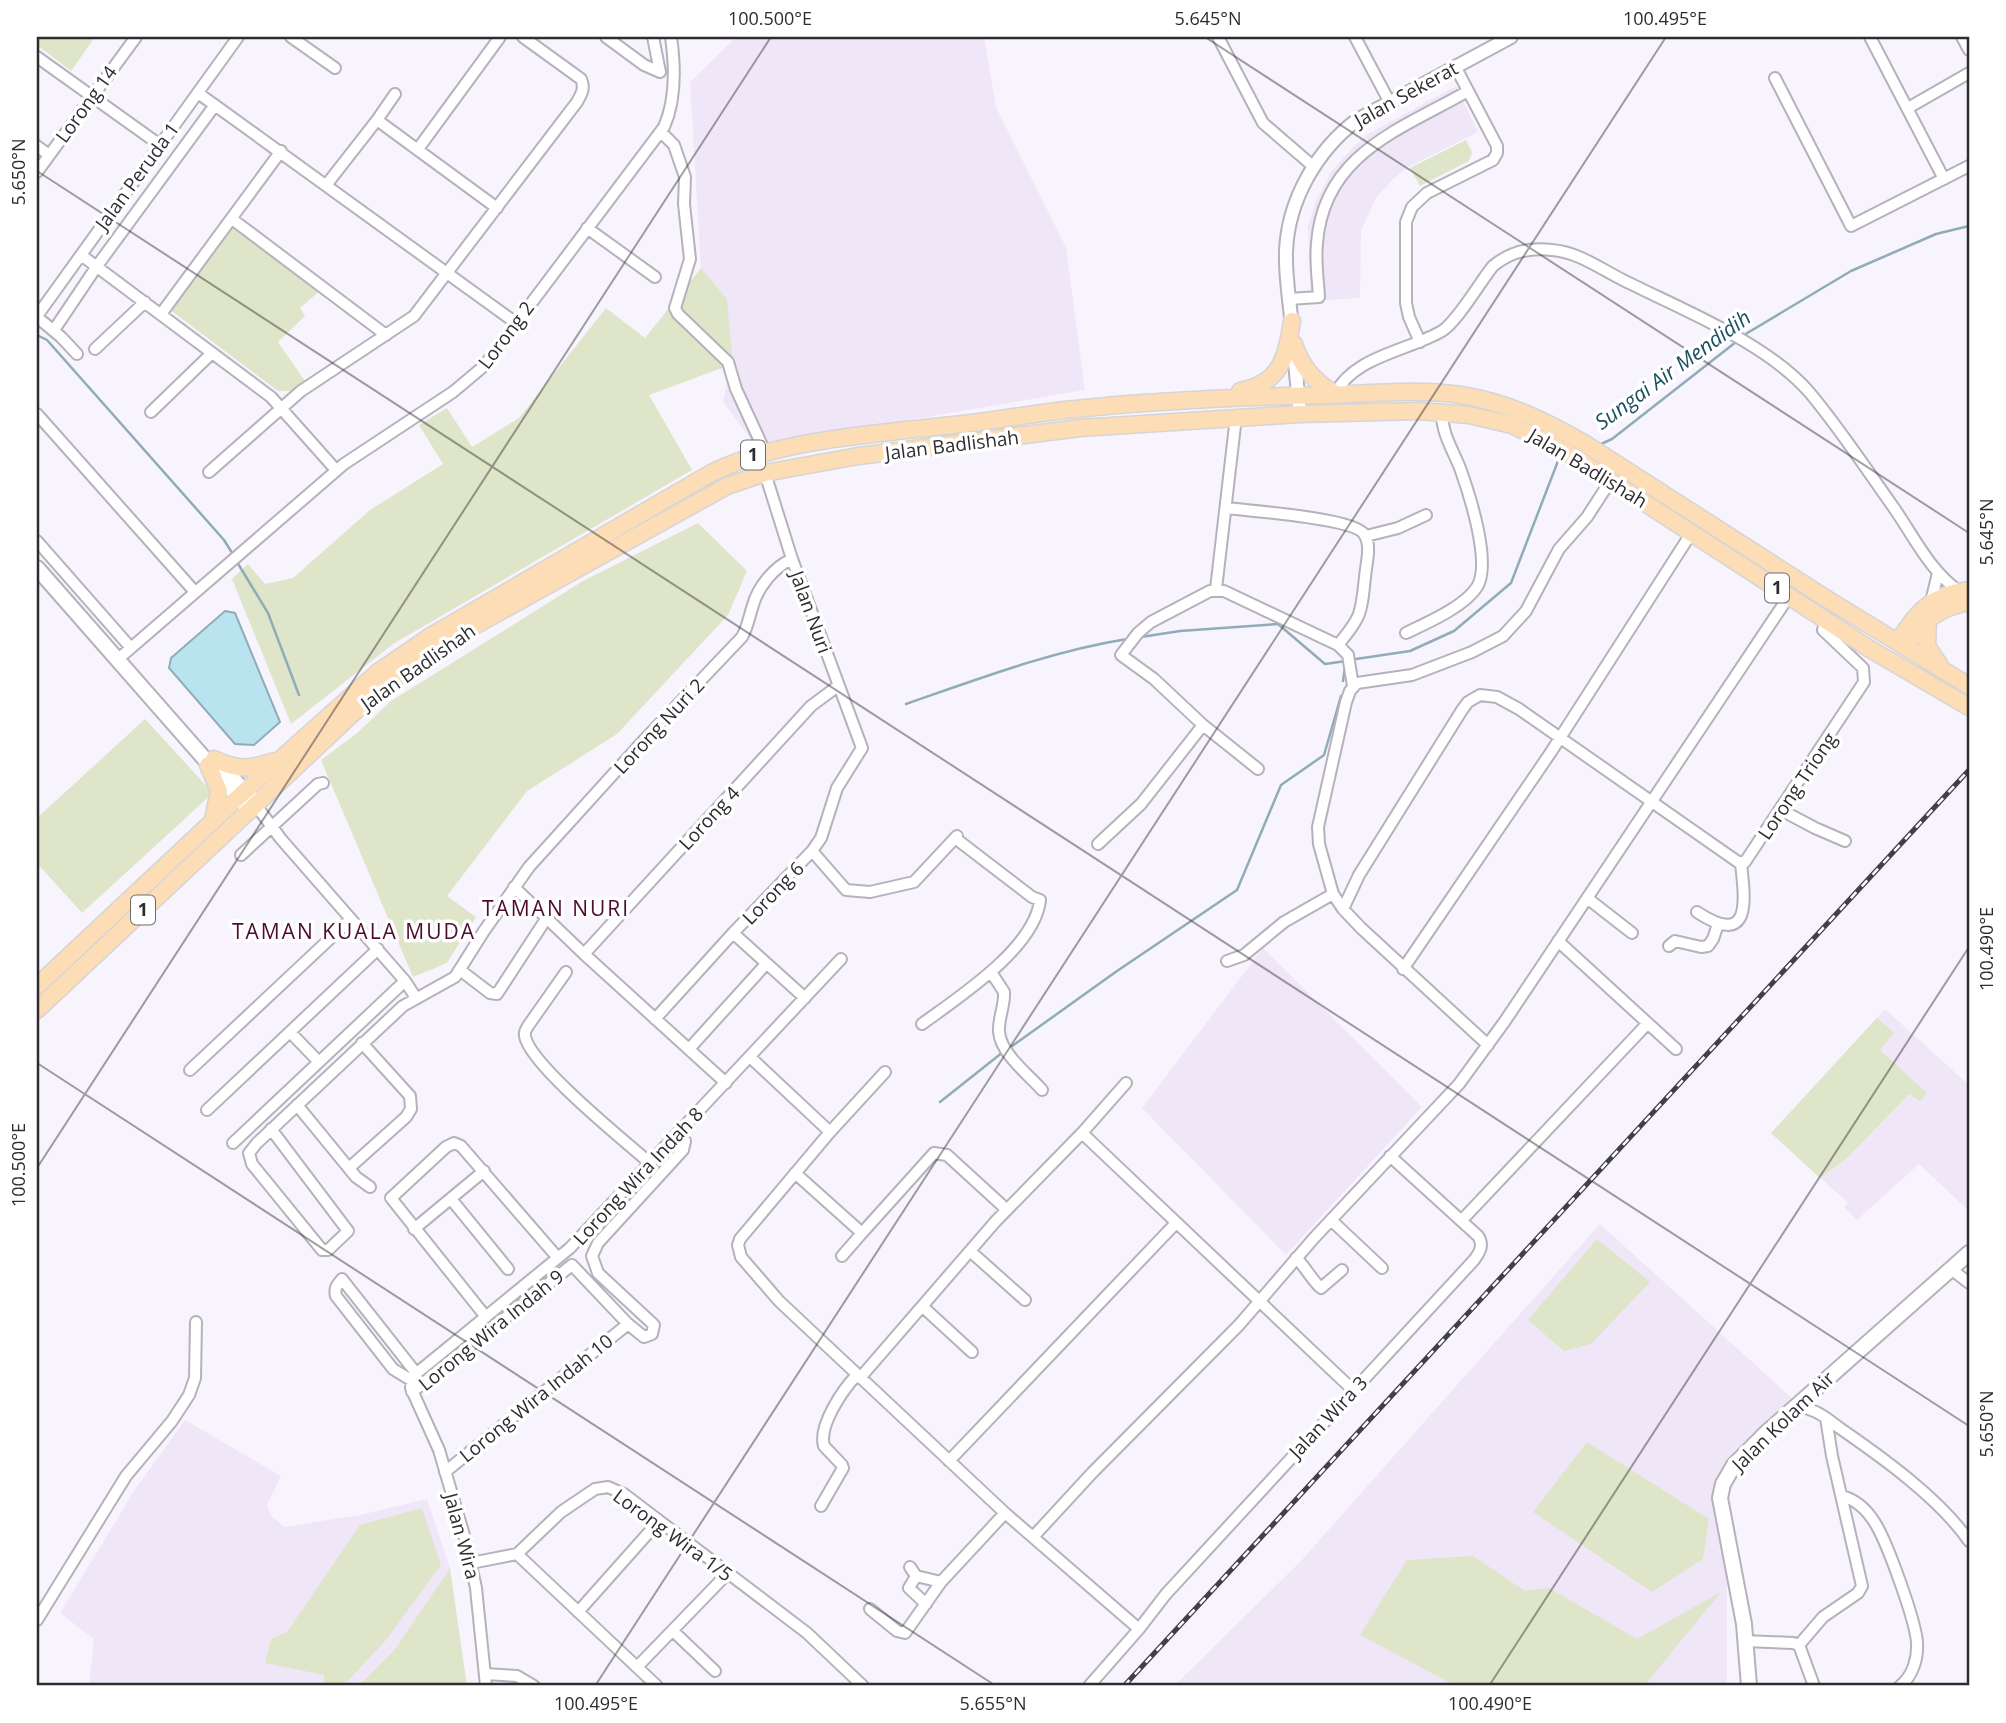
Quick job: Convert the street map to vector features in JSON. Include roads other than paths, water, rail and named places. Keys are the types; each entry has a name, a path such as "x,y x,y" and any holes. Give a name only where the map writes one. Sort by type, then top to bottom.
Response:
{"main road":[{"path":"1200,400 1250,389 1274,376 1288,346 1292,321"},
{"path":"1294,344 1301,362 1312,377 1335,394"},
{"name":"Jalan Badlishah","path":"37,1010 247,801 366,701 472,619 713,472 746,457 765,452 849,438 1075,409 1298,395 1461,395 1530,414 1584,443 1969,686"},
{"name":"Jalan Badlishah","path":"37,986 214,820 247,801 281,759 378,672 406,651 739,481 765,473 858,456 1077,429 1237,417 1442,413 1493,420 1513,425 1565,451 1826,621 1910,674 1969,707"},
{"path":"37,568 117,660 247,801"},
{"path":"1869,625 1896,624 1925,611 1948,607 1966,594"},
{"path":"1806,608 1826,611 1878,643 1901,645"},
{"path":"1901,645 1925,611"},
{"path":"1925,611 1927,646 1944,671"},
{"path":"1901,645 1909,661 1969,699"},
{"path":"211,762 247,769 281,759"},
{"path":"211,762 219,791 214,820"},
{"name":"Jalan Kolam Air","path":"1749,1686 1737,1587 1720,1507 1720,1490 1727,1476 1746,1452 1969,1253"}],"street":[{"name":"Lorong 14","path":"37,172 136,37"},
{"name":"Jalan Peruda 1","path":"37,316 238,37"},
{"path":"291,37 335,68"},
{"path":"418,149 500,37"},
{"path":"209,472 281,406 414,316 583,93 584,85 574,71 523,37"},
{"path":"608,38 644,65 660,72 653,37"},
{"path":"671,37 675,62 668,120 661,132 674,145 685,177 685,215 690,259 675,308 727,362 765,452"},
{"path":"1218,37 1264,123 1314,167"},
{"path":"1355,37 1389,101"},
{"name":"Jalan Sekerat","path":"1300,414 1286,265 1289,224 1293,210 1314,167 1345,130 1389,101 1455,66 1493,41 1511,37"},
{"path":"1870,37 1944,179"},
{"path":"1962,37 1969,50"},
{"path":"37,57 160,145"},
{"path":"1420,342 1406,303 1408,214 1421,197 1493,160 1497,153 1497,146 1455,66"},
{"path":"1908,108 1969,73"},
{"path":"1775,78 1852,226 1969,166"},
{"path":"1289,299 1319,297 1316,262 1320,224 1334,189 1355,160 1382,137 1468,91"},
{"path":"198,93 516,323"},
{"path":"327,184 395,94"},
{"path":"54,330 97,266 215,105"},
{"path":"377,120 498,208"},
{"name":"Lorong 2","path":"117,660 336,470 477,374 661,132"},
{"path":"37,146 49,155"},
{"path":"161,314 281,151"},
{"path":"232,219 386,335"},
{"path":"587,228 655,277"},
{"path":"1335,394 1344,381 1359,368 1420,342 1448,326 1493,266 1503,258 1537,249 1573,255 1725,331 1780,366 1810,394 1938,573 1966,594"},
{"path":"81,255 281,406 336,470"},
{"path":"95,349 145,302"},
{"path":"37,316 77,354"},
{"path":"151,412 212,353"},
{"path":"1406,634 1450,610 1476,590 1481,580 1476,521 1459,467 1445,438 1442,413"},
{"path":"37,414 195,592"},
{"path":"1216,589 1237,417"},
{"name":"Jalan Nuri","path":"765,473 792,559 862,748"},
{"path":"1353,685 1361,681 1412,675 1472,652 1503,636 1526,611 1559,549 1591,512 1611,480"},
{"path":"1227,508 1339,522 1359,528 1366,536 1368,547 1361,612 1338,645"},
{"path":"1366,536 1398,528 1426,515"},
{"path":"1403,969 1559,737 1692,532"},
{"path":"37,541 131,648"},
{"name":"Lorong Nuri 2","path":"460,970 514,887 546,848 741,637 748,627 752,606 759,591 774,572 792,559"},
{"path":"1925,611 1938,573"},
{"path":"1258,769 1203,725 1124,651 1151,622 1216,589 1241,598 1338,645 1348,655 1353,685 1346,702 1318,817 1319,844 1333,894 1343,909 1403,969 1488,1045"},
{"path":"1033,1537 1261,1301 1296,1258 1459,1084 1653,801 1789,596"},
{"name":"Lorong Triong","path":"1741,863 1747,860 1781,810 1864,682 1863,668 1823,630 1826,621"},
{"name":"Lorong 4","path":"584,954 811,706 838,686"},
{"path":"1343,909 1359,875 1468,702 1480,695 1497,697 1519,709 1741,863 1745,907 1741,915 1734,922 1718,925 1697,912"},
{"path":"1098,844 1140,804 1203,725"},
{"name":"Lorong 6","path":"655,1019 813,851 821,838 837,788 862,748"},
{"path":"241,855 318,784 323,783"},
{"path":"247,801 378,949 405,981 415,998"},
{"path":"1781,810 1845,841"},
{"path":"813,851 846,890 870,892 914,882 956,837 1032,897 1040,900 1037,919 990,972 922,1024"},
{"path":"514,887 726,1083"},
{"path":"1227,961 1244,955 1284,922 1333,894"},
{"path":"1587,898 1632,933"},
{"path":"190,1070 351,919"},
{"path":"271,1129 348,1231 328,1250 322,1250 250,1158 252,1148 271,1129 362,1044 415,998 450,981 460,970 490,993 496,994 546,919"},
{"path":"1668,946 1675,941 1708,946 1718,925"},
{"path":"733,933 805,998"},
{"path":"1558,941 1676,1049"},
{"path":"207,1110 378,949"},
{"name":"Lorong Wira Indah 8","path":"414,1377 560,1256 651,1164 841,959"},
{"path":"689,1049 766,964"},
{"path":"566,972 528,1026 525,1032 527,1043 558,1081 651,1164"},
{"path":"990,972 1004,992 999,1033 1007,1050 1042,1090"},
{"path":"233,1143 405,981"},
{"path":"1462,1220 1648,1023"},
{"path":"290,1032 318,1061"},
{"path":"349,1168 406,1118 412,1105 410,1096 362,1044"},
{"path":"750,1057 830,1132"},
{"path":"885,1072 830,1132 740,1239 739,1251 766,1288 859,1377 1005,1513 1139,1629"},
{"path":"821,1506 843,1468 824,1446 823,1437 836,1400 923,1307 1006,1209 1082,1133 1126,1083"},
{"path":"297,1105 356,1177 370,1187"},
{"path":"1082,1133 1353,1390"},
{"path":"628,1324 645,1336 652,1334 654,1330 651,1321 598,1273 592,1256 598,1243 683,1150 685,1140 678,1134"},
{"path":"486,1317 393,1200 393,1195 451,1143 457,1143 560,1256 572,1265"},
{"path":"842,1256 934,1153 947,1156 1006,1209"},
{"name":"Jalan Wira 3","path":"1089,1686 1166,1594 1481,1250 1481,1241 1462,1220 1390,1156"},
{"path":"414,1229 484,1171"},
{"path":"795,1173 862,1233"},
{"path":"451,1199 508,1269"},
{"path":"1331,1220 1382,1268"},
{"path":"949,1461 1176,1223"},
{"path":"970,1251 1025,1300"},
{"path":"1296,1258 1321,1288 1342,1270"},
{"name":"Lorong Wira Indah 9","path":"412,1392 572,1265 628,1324"},
{"path":"1951,1269 1969,1283"},
{"path":"412,1392 414,1377 342,1279 337,1285 336,1296 393,1369 414,1377"},
{"path":"923,1307 972,1352"},
{"path":"37,1620 126,1476 144,1451 172,1421 188,1395 195,1378 196,1322"},
{"name":"Lorong Wira Indah 10","path":"445,1472 628,1324"},
{"name":"Jalan Wira","path":"412,1392 436,1443 471,1563 486,1686"},
{"path":"1799,1645 1823,1617 1858,1594 1862,1587 1822,1415 1815,1402 1804,1399"},
{"path":"1822,1415 1927,1496 1947,1514 1969,1541"},
{"name":"Lorong Wira 1/5","path":"517,1554 561,1512 595,1489 608,1487 617,1490 807,1633 863,1686"},
{"path":"1842,1496 1853,1499 1863,1507 1876,1524 1909,1611 1917,1642 1915,1660 1910,1675 1900,1686"},
{"path":"870,1609 902,1633 908,1630 941,1582 1005,1513"},
{"path":"578,1612 659,1521"},
{"path":"471,1563 517,1554 657,1686"},
{"path":"926,1604 909,1588 913,1571 941,1582"},
{"path":"637,1667 727,1574"},
{"path":"673,1631 715,1671"},
{"path":"1745,1641 1799,1645"},
{"path":"1799,1645 1814,1686"},
{"path":"486,1674 517,1676 534,1686"}],"water":[{"path":"225,611 235,613 280,722 254,745 235,744 169,668 171,658"}],"waterway":[{"name":"Sungai Air Mendidih","path":"1744,335 1851,271 1936,234 1969,226"},
{"path":"37,335 47,340 224,540 234,556"},
{"name":"Sungai Air Mendidih","path":"1599,445 1612,439 1736,342"},
{"name":"Sungai Air Mendidih","path":"1356,659 1410,651 1454,631 1511,583 1558,461 1567,458"},
{"path":"237,562 268,613 299,695"},
{"path":"1141,637 1180,631 1278,624 1325,664 1346,661"},
{"path":"906,704 1043,658 1127,639"},
{"path":"1343,681 1345,667"},
{"path":"1008,1049 1237,890 1281,785 1324,755 1341,696"},
{"path":"940,1102 1003,1052"}],"railway":[{"path":"1124,1686 1969,770"}],"district":[{"name":"TAMAN NURI","path":"556,909"},
{"name":"TAMAN KUALA MUDA","path":"354,932"}]}
